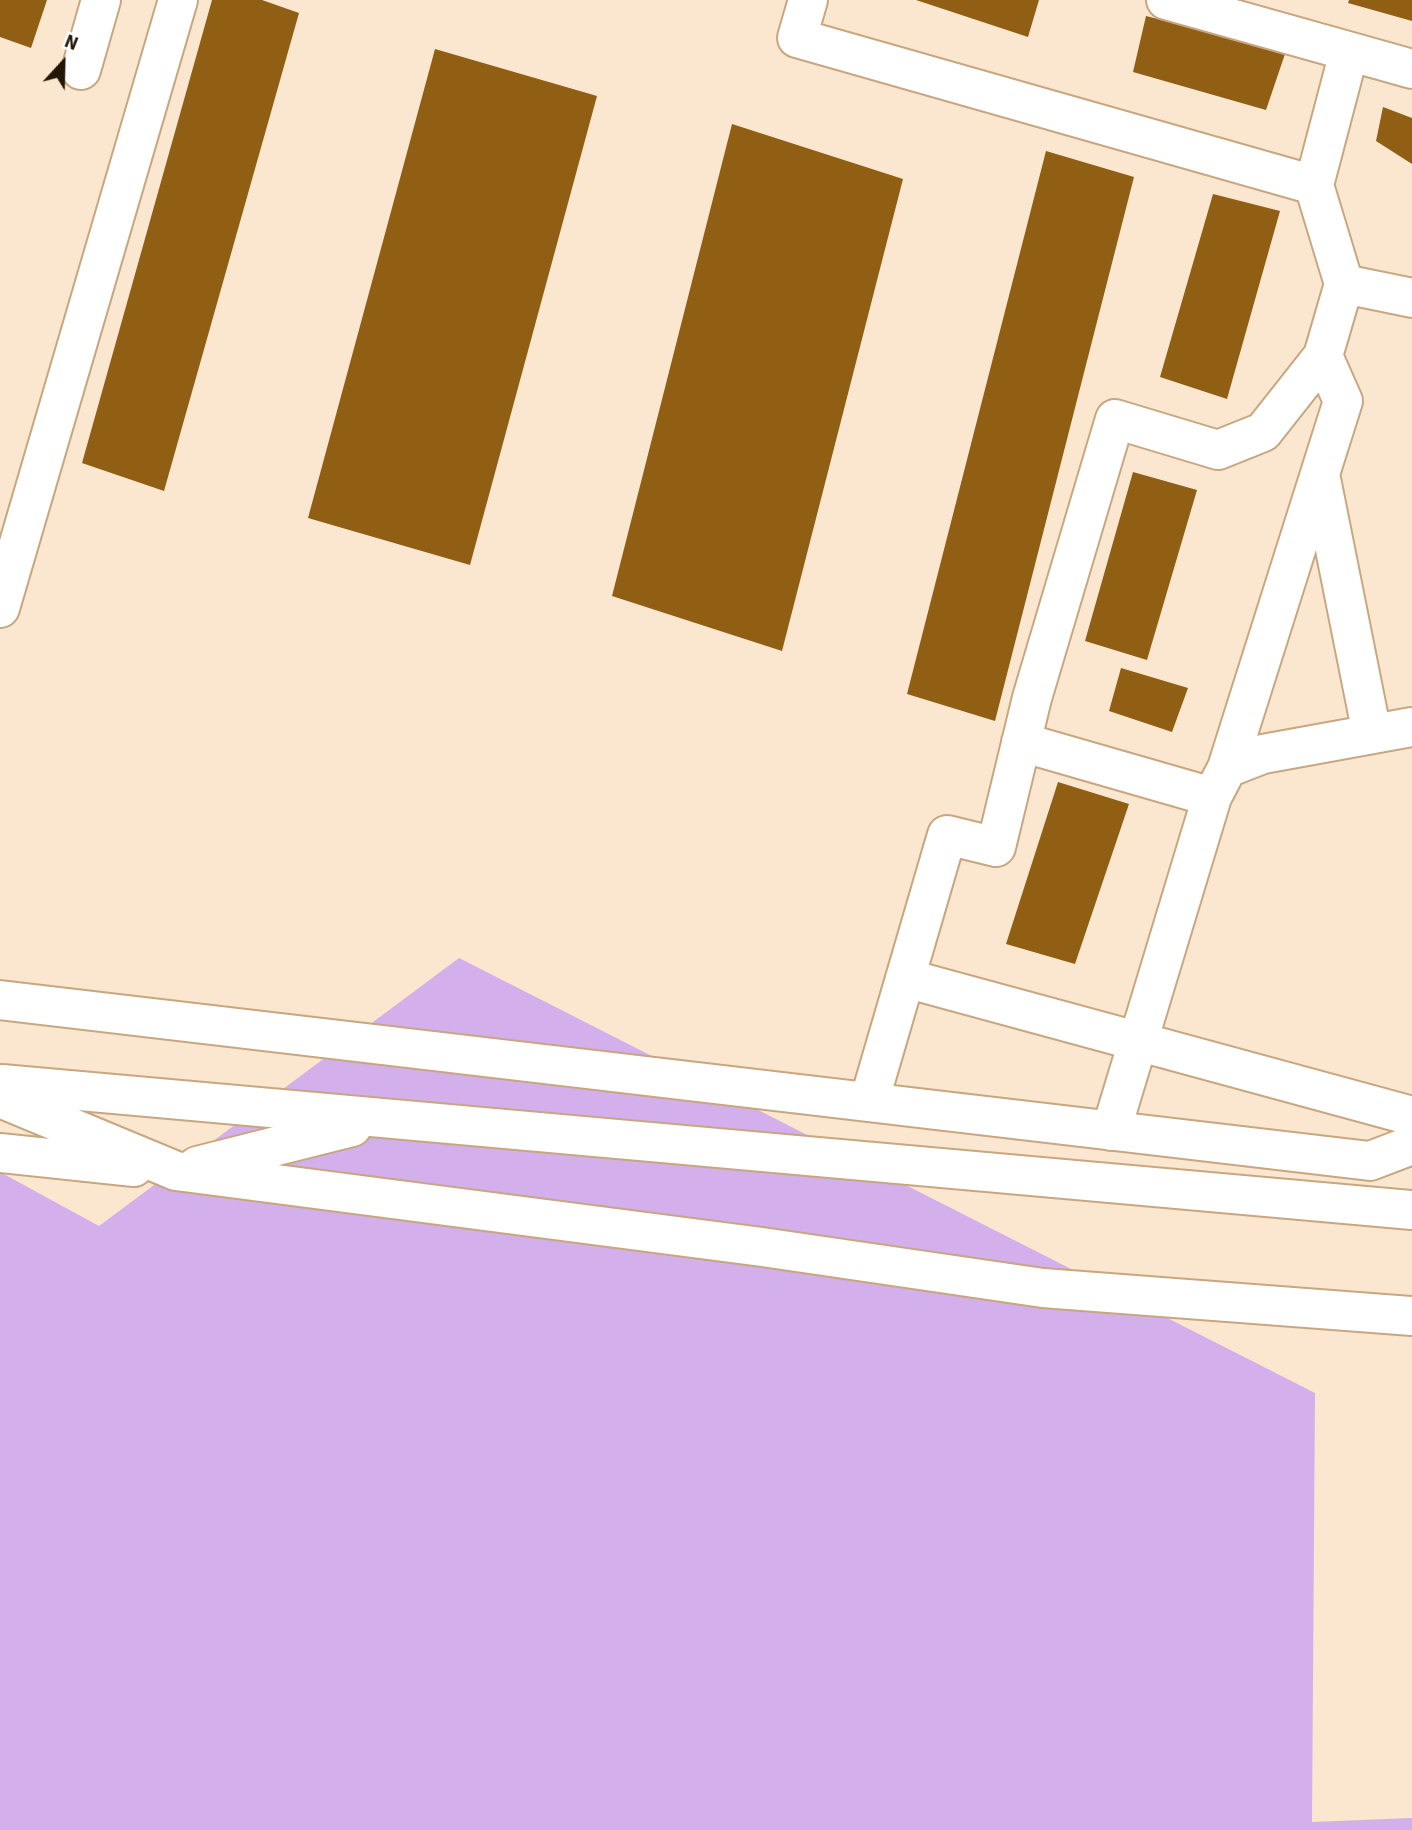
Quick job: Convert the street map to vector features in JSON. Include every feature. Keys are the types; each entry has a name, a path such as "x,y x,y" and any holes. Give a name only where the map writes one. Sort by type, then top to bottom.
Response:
{"street":[{"path":"81,70 101,0"},
{"path":"0,608 178,0"},
{"path":"808,0 797,38 1314,185"},
{"path":"1166,0 1412,69"},
{"path":"869,1102 947,835 996,847 1021,742 1115,419 1218,450 1263,432 1323,356 1344,284 1314,185 1349,51"},
{"path":"1344,284 1412,298"},
{"path":"1111,1131 1343,401 1323,356"},
{"path":"1320,473 1372,734"},
{"path":"1021,742 1220,783 1263,754 1412,727"},
{"path":"905,978 1412,1116"},
{"path":"0,1000 1370,1161 1412,1144"},
{"path":"0,1084 1412,1210"},
{"path":"0,1098 176,1171 381,1120"},
{"path":"0,1153 176,1171 762,1247 1043,1288 1412,1316"}],"shaded area":[{"path":"459,958 1315,1393 1312,1822 1412,1818 1412,1830 0,1830 0,1172 99,1226"}],"building":[{"path":"0,0 47,0 31,48 0,37"},
{"path":"212,0 262,0 299,13 164,491 82,463"},
{"path":"916,0 1039,0 1028,37"},
{"path":"1349,0 1412,0 1412,21 1348,3"},
{"path":"1146,16 1286,51 1266,110 1133,72"},
{"path":"435,49 597,96 470,565 308,518"},
{"path":"1383,107 1412,118 1412,164 1376,141"},
{"path":"732,124 903,179 782,651 612,596"},
{"path":"1046,151 1134,177 995,721 907,694"},
{"path":"1213,194 1280,211 1227,399 1160,377"},
{"path":"1133,472 1197,490 1147,660 1085,641"},
{"path":"1121,668 1188,688 1172,732 1109,711"},
{"path":"1058,782 1129,804 1075,964 1006,944"}]}
